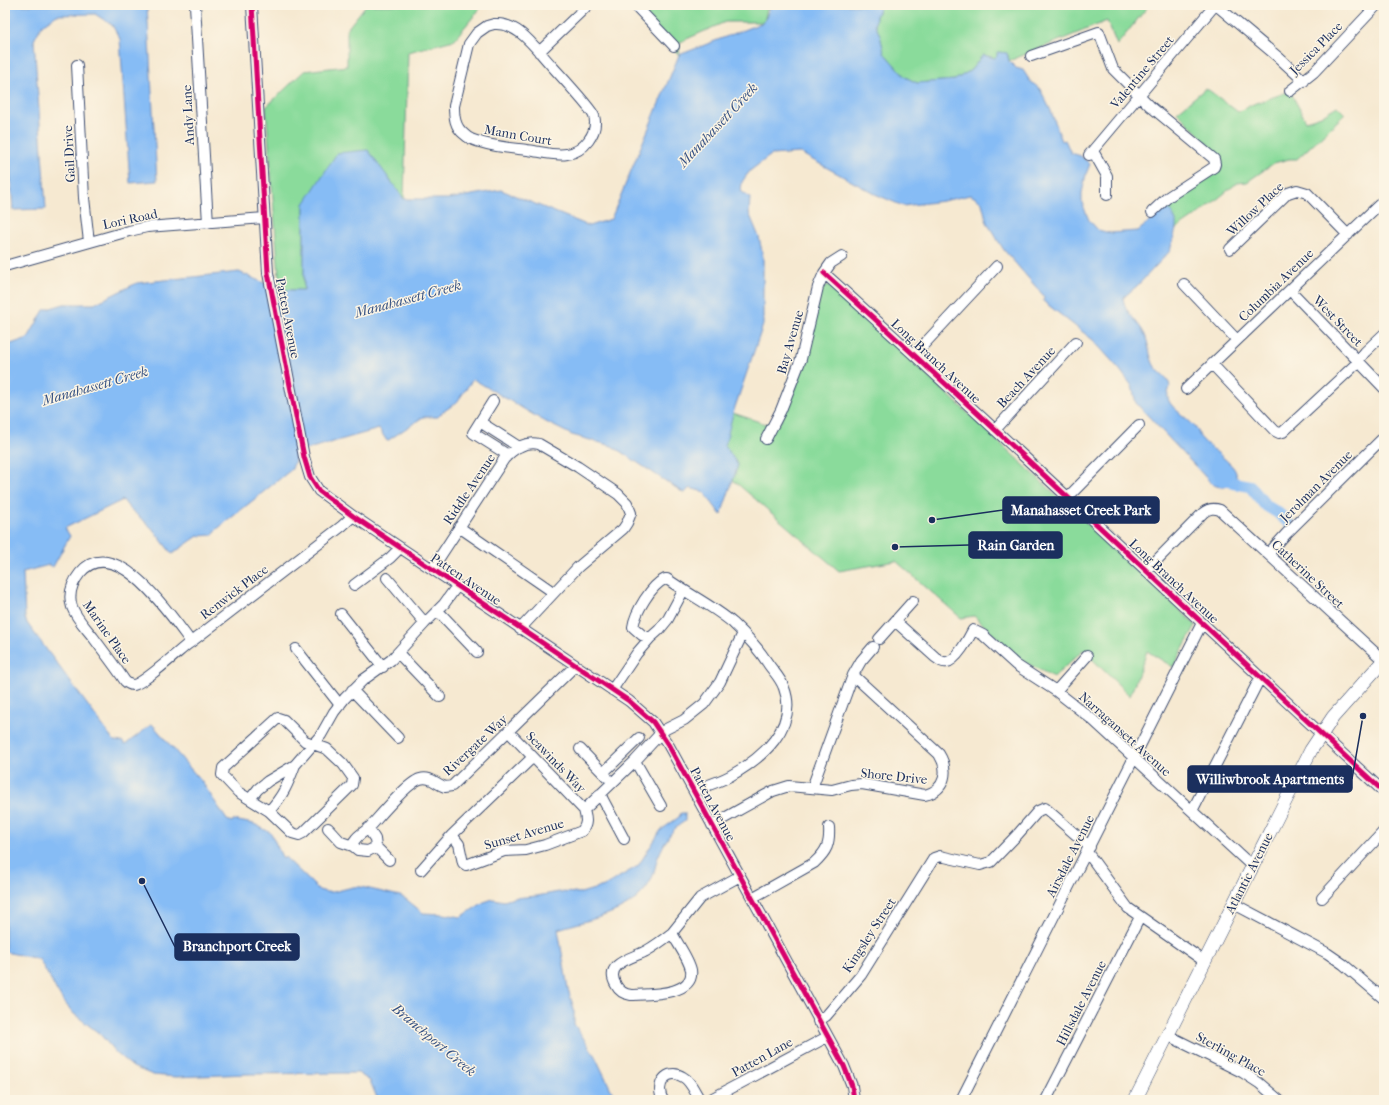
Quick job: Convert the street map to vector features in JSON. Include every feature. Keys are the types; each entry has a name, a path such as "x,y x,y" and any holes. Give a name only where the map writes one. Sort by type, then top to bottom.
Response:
{"main road":[{"name":"Atlantic Avenue","path":"1135,1100 1311,750 1333,717 1384,660"}],"street":[{"name":"Andy Lane","path":"194,5 208,222"},
{"name":"Patten Avenue","path":"252,5 268,273 304,457 310,477 319,491 353,516 628,701 652,722 669,746 694,790 818,1021 844,1066 852,1086 854,1100"},
{"path":"539,52 588,5"},
{"path":"635,5 674,46"},
{"path":"1216,5 1304,81"},
{"name":"Valentine Street","path":"1107,195 1107,176 1091,153 1216,5"},
{"name":"Jessica Place","path":"1290,91 1304,81 1371,7"},
{"name":"Mann Court","path":"494,24 505,24 519,31 539,52 593,114 593,132 586,144 573,153 558,155 486,144 470,139 464,134 457,124 454,116 454,106 468,48 477,33 487,26 494,24"},
{"path":"1031,56 1099,32 1113,69 1150,106 1214,160 1214,167 1168,197 1152,212"},
{"name":"Gail Drive","path":"77,65 84,198 89,242"},
{"name":"Willow Place","path":"1230,249 1288,193 1301,191 1348,235"},
{"name":"Columbia Avenue","path":"1186,389 1384,200"},
{"name":"Lori Road","path":"5,266 147,227 264,218"},
{"name":"Bay Avenue","path":"766,439 781,410 801,359 818,286 831,263 842,256"},
{"path":"914,355 997,266"},
{"name":"Long Branch Avenue","path":"824,273 1147,570 1260,678 1384,792"},
{"path":"1184,284 1237,340"},
{"name":"West Street","path":"1290,290 1384,388"},
{"path":"1212,364 1275,431 1279,433 1283,432 1290,426 1354,366 1365,352 1384,334"},
{"name":"Beach Avenue","path":"995,430 1076,342"},
{"path":"493,401 473,433 508,455"},
{"path":"480,422 519,447 527,443 539,444 578,467 618,494 627,503 631,513 623,529 578,567 520,628"},
{"path":"1068,497 1139,425"},
{"name":"Jerolman Avenue","path":"1268,554 1286,534 1384,437"},
{"name":"Riddle Avenue","path":"432,569 489,481 508,455 519,447"},
{"name":"Catherine Street","path":"1147,570 1203,513 1214,508 1220,510 1384,660"},
{"name":"Renwick Place","path":"129,684 137,684 353,516"},
{"path":"459,527 553,592"},
{"path":"354,585 390,558 400,548"},
{"name":"Marine Place","path":"129,684 125,681 75,613 70,598 72,585 80,572 92,564 105,562 122,567 153,594 191,642"},
{"path":"387,578 425,623"},
{"path":"650,638 642,635 633,627 634,620 645,600 658,583 665,579 723,615 758,649 783,685 787,700 785,722 772,743 745,767 720,781 694,790"},
{"path":"250,799 258,789 268,781 295,765 322,735 334,712 352,690 363,680 383,667 398,653 438,611 457,586"},
{"path":"612,690 637,653 668,619 683,590"},
{"path":"879,639 913,601"},
{"path":"438,611 477,652"},
{"path":"342,614 383,667"},
{"name":"Narragansett Avenue","path":"895,621 935,657 940,661 946,662 951,661 966,642 973,630 983,635 1026,672 1056,691 1093,720 1253,867"},
{"name":"Airsdale Avenue","path":"961,1100 1202,623"},
{"path":"584,810 635,761 660,734 695,712 712,694 720,682 743,633"},
{"path":"812,788 853,675 861,660 873,647"},
{"path":"296,649 340,705"},
{"path":"398,653 440,697"},
{"path":"1056,691 1087,656"},
{"name":"Rivergate Way","path":"353,846 354,840 368,828 413,782 430,779 445,787 452,786 575,666"},
{"name":"Shore Drive","path":"712,825 779,789 789,786 832,790 862,784 925,795 938,789 943,780 945,766 939,754 853,675"},
{"path":"1192,811 1260,678"},
{"path":"352,690 398,738"},
{"path":"281,718 284,720 305,741 327,748 343,764 353,778 352,785 303,833 299,835 292,833 269,811 250,799 238,792 224,778 222,772 223,768 275,719 281,718"},
{"name":"Seawinds Way","path":"509,732 584,810"},
{"path":"603,772 639,738"},
{"path":"580,748 612,782"},
{"path":"421,870 452,835 533,757"},
{"path":"635,761 661,806"},
{"path":"269,811 277,803 286,789 295,765"},
{"path":"600,794 624,839"},
{"name":"Kingsley Street","path":"818,1021 826,1016 860,975 934,858 940,856 980,865 991,862 1003,851 1038,811 1045,808 1088,849"},
{"name":"Sunset Avenue","path":"452,835 459,844 463,863 468,864 504,852 526,850 545,845 582,831 586,822 584,810"},
{"path":"752,898 814,863 821,857 830,839 829,827"},
{"path":"328,828 341,842 353,846 358,850 368,851 376,847"},
{"path":"368,828 376,839 376,847 389,860"},
{"path":"1322,898 1384,831"},
{"path":"1088,849 1123,902 1140,917 1204,961"},
{"path":"672,933 690,968 690,978 685,984 675,990 658,993 631,995 618,989 613,979 619,963 646,951 672,933 700,898 740,876"},
{"path":"1234,904 1332,957 1357,975 1384,999"},
{"name":"Hillsdale Avenue","path":"1046,1100 1140,917"},
{"name":"Sterling Place","path":"1168,1035 1242,1072 1259,1083 1279,1100"},
{"name":"Patten Lane","path":"709,1100 827,1037"},
{"path":"662,1100 659,1091 660,1085 664,1078 673,1074 679,1075 688,1080 700,1100"}],"green space":[{"path":"366,5 483,5 454,40 408,52 404,199 304,204 304,290 280,290 266,107 304,71 347,66 347,29"},
{"path":"635,5 768,5 764,22 725,22 680,42 679,55"},
{"path":"881,5 1149,5 1117,45 1107,21 1009,61 1008,55 1005,53 998,52 997,57 995,58 983,55 971,70 955,80 917,83 905,77 884,53 880,35 875,25 876,16"},
{"path":"1206,88 1238,112 1251,105 1290,91 1306,121 1321,116 1337,106 1345,114 1297,159 1289,159 1274,163 1247,182 1237,183 1204,210 1176,229 1163,207 1221,170 1221,158 1177,112"},
{"path":"830,285 1196,625 1173,667 1147,651 1130,696 1083,650 1054,677 1022,661 974,616 961,618 896,561 839,571 733,480 738,465 724,446 733,413 766,424 781,421 805,363 821,290 824,286"}],"water":[{"path":"5,5 147,5 157,181 130,183 120,39 112,25 95,14 57,15 42,25 34,40 46,209 13,210 5,103"},
{"path":"771,5 881,5 876,16 875,25 880,35 884,53 905,77 917,83 955,80 971,70 983,55 995,58 997,56 997,52 1007,53 1009,61 1016,68 1023,70 1030,81 1040,89 1051,111 1062,141 1065,140 1071,153 1081,156 1090,164 1082,193 1082,203 1089,220 1098,230 1110,233 1138,231 1163,207 1171,211 1176,221 1176,229 1170,251 1138,285 1125,296 1123,299 1124,304 1145,335 1151,359 1155,367 1165,376 1170,385 1168,400 1176,410 1195,427 1205,443 1231,465 1236,473 1236,478 1232,484 1224,487 1212,484 1136,403 1132,386 1093,340 1043,301 1043,295 1004,250 987,223 982,203 976,198 970,195 943,201 903,206 875,194 800,153 771,155 751,170 742,182 741,191 750,198 749,213 759,237 763,257 763,325 733,413 725,446 738,465 721,515 704,492 690,488 684,493 612,446 572,435 544,421 473,379 457,402 438,417 423,417 387,441 379,429 297,452 292,469 216,530 213,535 198,536 172,554 152,528 129,508 123,500 65,528 70,536 53,567 49,565 23,572 25,618 27,623 114,741 123,742 125,745 152,724 202,782 227,820 232,822 233,820 254,824 271,833 283,859 285,857 319,890 333,892 353,887 361,887 400,896 423,913 444,914 461,917 484,902 493,899 504,901 514,898 559,892 581,893 604,886 638,866 661,830 679,817 681,813 685,813 685,821 675,828 663,846 651,880 644,891 634,900 610,913 558,929 568,989 574,1009 574,1024 594,1054 616,1100 378,1100 370,1081 358,1073 246,1074 176,1077 153,1075 133,1067 116,1053 100,1034 74,1014 61,998 39,959 5,952 5,346 28,338 44,310 64,304 94,304 137,283 239,272 280,290 304,290 304,204 337,153 368,150 404,199 448,199 501,190 589,226 611,219 679,55 764,22"}],"waterway":[{"name":"Manahassett Creek","path":"1221,471 1233,483 1250,486 1265,505 1278,513 1288,522"}],"cycle path":[{"path":"252,5 268,273 304,457 310,477 319,491 353,516 629,701 653,722 669,746 844,1066 852,1086 854,1100"},
{"path":"824,273 895,337 1384,792"}],"place":[{"name":"Manahasset Creek Park","path":"932,520"},
{"name":"Rain Garden","path":"895,547"},
{"name":"Williwbrook Apartments","path":"1363,716"},
{"name":"Branchport Creek","path":"142,881"}]}
